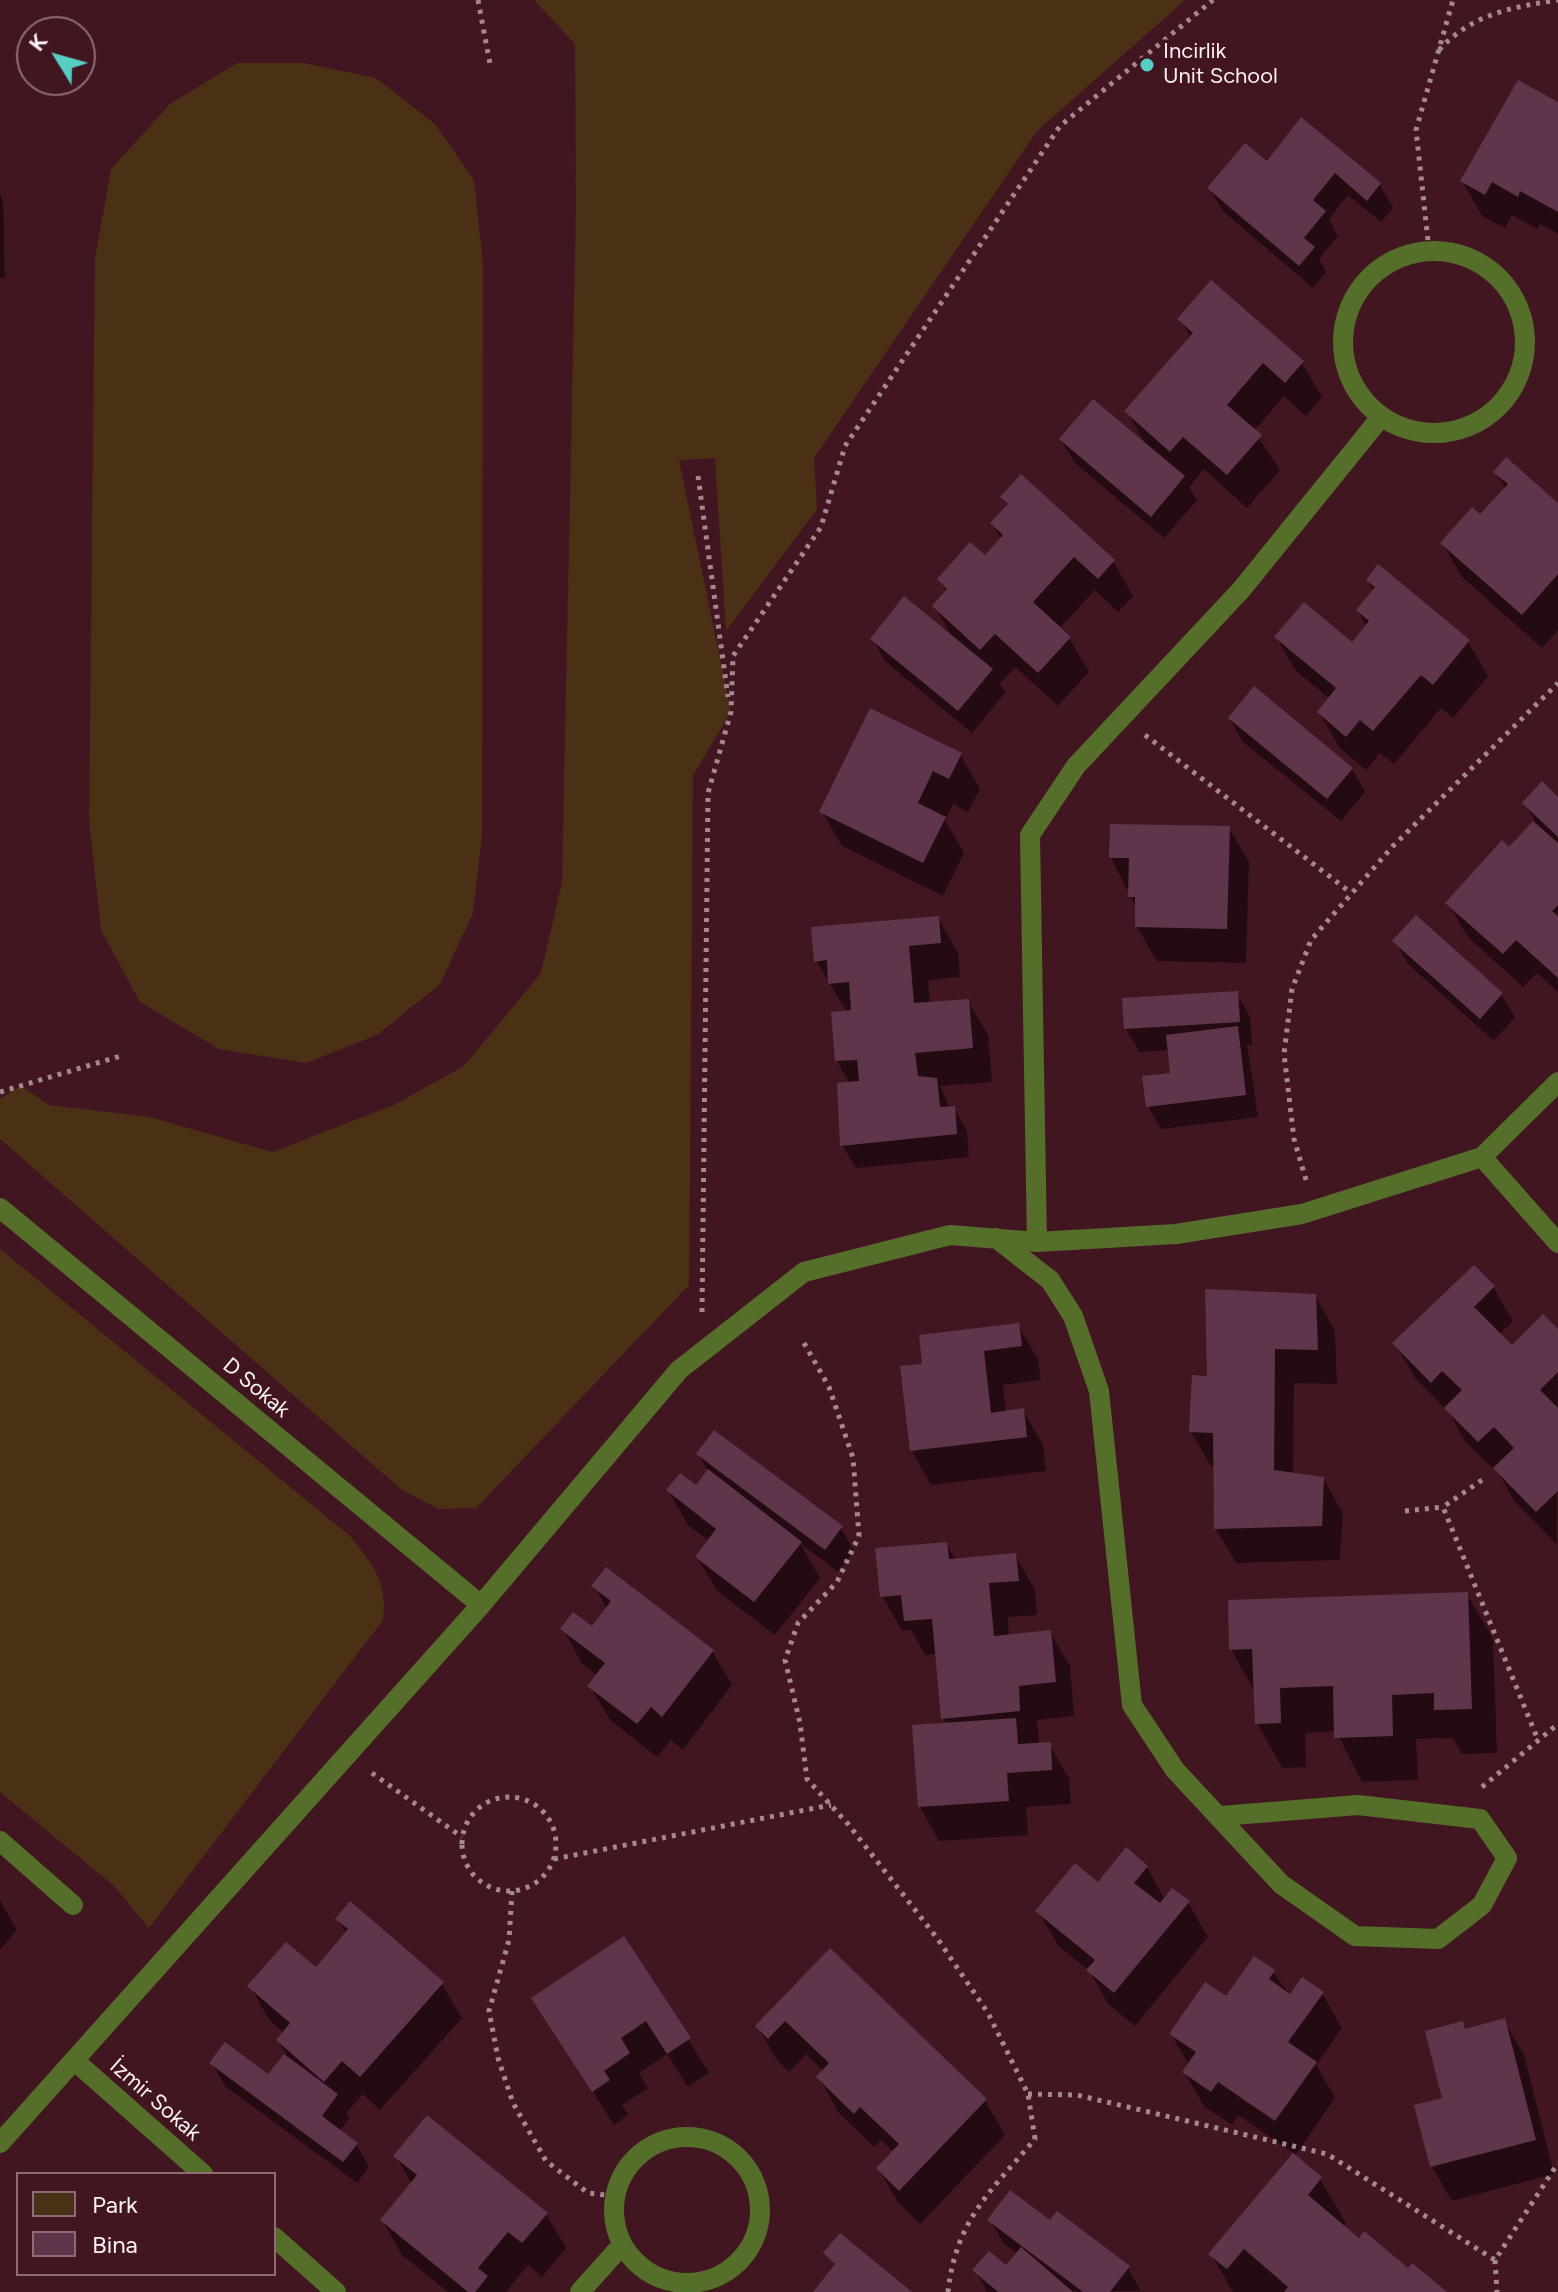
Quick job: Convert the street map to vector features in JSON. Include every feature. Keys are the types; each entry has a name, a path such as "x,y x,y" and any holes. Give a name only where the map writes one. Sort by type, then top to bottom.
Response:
{"lane":[{"path":"1429,250 1470,259 1489,268 1511,292 1525,325 1525,357 1514,388 1493,412 1466,429 1434,434 1403,429 1381,417 1358,395 1345,366 1343,334 1351,303 1369,277 1396,259 1429,250"},
{"path":"1037,1242 1030,835 1076,766 1241,590 1381,417"},
{"path":"0,2143 76,2062 481,1605 679,1370 804,1272 950,1235 1037,1242 1176,1234 1314,1210 1482,1157 1558,1082"},
{"path":"1482,1157 1558,1243"},
{"name":"D Sokak","path":"0,1208 481,1605"},
{"path":"996,1238 1050,1280 1073,1316 1099,1391 1132,1705 1175,1770 1281,1884 1355,1936 1438,1939 1482,1905 1507,1858 1480,1819 1358,1805 1221,1816"},
{"path":"0,1841 73,1905"},
{"name":"İzmir Sokak","path":"76,2062 201,2172"},
{"path":"689,2136 716,2142 738,2156 755,2179 761,2204 758,2228 748,2252 718,2277 691,2284 666,2281 640,2268 622,2245 614,2220 614,2196 624,2172 640,2153 663,2140 689,2136"},
{"path":"276,2239 336,2292"},
{"path":"580,2292 622,2245"}],"path":[{"path":"478,0 490,64"},
{"path":"702,1353 708,793 731,712 733,656 821,527 845,446 1060,126 1213,0"},
{"path":"1429,250 1416,130 1453,0"},
{"path":"1517,0 1525,5"},
{"path":"1439,51 1459,29 1505,8 1558,0"},
{"path":"698,476 731,712"},
{"path":"1314,1210 1294,1139 1284,1054 1292,989 1311,940 1350,892 1558,683"},
{"path":"1121,717 1350,892"},
{"path":"0,1092 124,1055"},
{"path":"804,1343 829,1387 853,1458 859,1536 837,1582 798,1623 785,1660 800,1723 807,1779 937,1938 988,2013 1028,2094 1035,2139 968,2220 952,2257 948,2292"},
{"path":"1405,1511 1443,1507 1482,1480"},
{"path":"1443,1507 1538,1740"},
{"path":"1448,1816 1558,1724"},
{"path":"348,1756 462,1837"},
{"path":"510,1796 526,1799 545,1812 554,1827 557,1843 554,1859 542,1878 528,1887 512,1891 495,1889 480,1881 463,1854 462,1837 468,1820 479,1807 510,1796"},
{"path":"554,1859 831,1805"},
{"path":"512,1891 509,1940 489,2011 498,2058 513,2103 546,2161 588,2193 614,2196"},
{"path":"1028,2094 1077,2095 1327,2154 1495,2260"},
{"path":"1497,2292 1495,2260 1558,2163"}],"green space":[{"path":"534,0 1185,0 1037,131 814,458 817,509 726,631 715,458 679,460 731,712 693,775 689,1285 476,1508 439,1509 402,1490 0,1139 0,1099 21,1086 49,1105 150,1117 272,1152 394,1105 464,1066 541,973 562,882 576,210 575,44"},
{"path":"237,63 304,63 376,78 435,124 474,180 483,264 482,834 473,913 440,984 377,1035 306,1063 219,1049 140,1002 101,930 89,819 95,259 111,169 170,104"},
{"path":"0,1249 350,1536 372,1565 381,1584 383,1620 149,1928 114,1886 0,1792"}],"building":[{"path":"1518,80 1558,102 1558,212 1520,191 1518,197 1492,182 1485,195 1460,181"},
{"path":"1301,117 1381,183 1367,201 1335,173 1313,200 1326,211 1304,238 1315,247 1299,266 1207,188 1245,143 1267,161"},
{"path":"1211,280 1304,361 1285,383 1263,363 1227,405 1262,435 1227,475 1183,437 1170,452 1124,411 1193,333 1177,319"},
{"path":"1093,399 1185,476 1151,517 1059,439"},
{"path":"1506,457 1558,503 1558,574 1522,615 1440,543 1472,507 1480,514 1508,484 1493,472"},
{"path":"1021,474 1115,560 1098,579 1074,557 1033,602 1071,637 1038,673 995,634 980,650 932,606 947,589 937,579 970,542 985,555 1003,535 990,523 1008,504 1000,497"},
{"path":"1378,564 1470,640 1433,685 1421,675 1373,731 1360,720 1346,737 1317,712 1336,688 1274,637 1304,602 1352,642 1369,621 1356,610 1375,587 1366,580"},
{"path":"904,596 993,669 958,711 870,639"},
{"path":"1254,686 1353,768 1327,799 1228,718"},
{"path":"870,708 962,753 949,779 933,771 918,803 946,817 923,863 819,812"},
{"path":"1542,781 1558,797 1558,837 1522,803"},
{"path":"1533,821 1558,843 1558,905 1552,911 1558,916 1558,978 1516,940 1503,954 1445,903 1502,840 1509,847"},
{"path":"1110,824 1230,826 1227,929 1135,927 1135,897 1128,897 1129,858 1109,858"},
{"path":"1416,915 1503,993 1480,1019 1392,941"},
{"path":"939,916 941,943 909,946 914,1003 969,999 973,1048 915,1053 918,1076 937,1078 940,1107 955,1106 957,1134 840,1146 837,1083 859,1081 857,1060 835,1061 831,1012 851,1010 849,982 828,984 827,960 814,962 811,927"},
{"path":"1238,991 1240,1022 1124,1029 1122,998"},
{"path":"1238,1026 1246,1095 1146,1107 1142,1076 1170,1073 1166,1035"},
{"path":"1474,1265 1495,1286 1474,1307 1512,1345 1543,1314 1558,1329 1558,1372 1540,1390 1558,1408 1558,1491 1536,1512 1493,1468 1514,1448 1494,1427 1478,1442 1444,1408 1462,1390 1442,1371 1431,1383 1392,1343"},
{"path":"1205,1289 1316,1294 1318,1350 1275,1349 1274,1470 1324,1477 1322,1526 1214,1529 1213,1433 1189,1432 1192,1375 1207,1376"},
{"path":"1019,1323 1022,1346 984,1351 991,1413 1024,1408 1027,1437 910,1451 900,1366 922,1364 919,1335"},
{"path":"714,1430 843,1526 825,1550 696,1454"},
{"path":"708,1469 802,1542 754,1602 695,1557 716,1529 666,1490 680,1473 696,1485"},
{"path":"947,1542 949,1559 1016,1553 1019,1581 989,1583 994,1636 1051,1630 1056,1682 1019,1686 1020,1711 941,1719 932,1619 904,1621 901,1595 880,1597 875,1548"},
{"path":"606,1567 714,1650 662,1717 651,1707 637,1724 587,1686 605,1663 560,1629 573,1612 592,1626 611,1601 591,1586"},
{"path":"1468,1592 1472,1709 1434,1710 1434,1693 1392,1695 1393,1736 1334,1738 1333,1686 1280,1688 1281,1723 1255,1724 1252,1649 1229,1650 1228,1600"},
{"path":"1016,1718 1018,1744 1051,1742 1052,1770 1007,1773 1009,1801 918,1807 912,1725"},
{"path":"1126,1847 1148,1866 1134,1883 1160,1903 1172,1888 1190,1901 1114,1993 1086,1970 1095,1960 1035,1911 1075,1863 1098,1882"},
{"path":"350,1901 444,1982 360,2077 342,2061 324,2082 276,2040 290,2023 247,1986 286,1942 316,1967 348,1929 335,1919"},
{"path":"624,1936 691,2038 667,2054 646,2021 621,2038 630,2053 604,2071 610,2080 592,2092 531,1998"},
{"path":"830,1948 987,2099 899,2191 876,2168 899,2144 860,2107 854,2114 816,2077 829,2063 785,2021 768,2039 755,2026"},
{"path":"1254,1956 1275,1970 1269,1979 1290,1994 1302,1977 1324,1992 1288,2042 1317,2062 1275,2121 1218,2082 1211,2092 1182,2072 1196,2052 1169,2034 1205,1982 1226,1996"},
{"path":"1505,2018 1536,2140 1430,2167 1414,2105 1442,2098 1425,2031 1463,2021 1465,2029"},
{"path":"225,2042 268,2074 284,2054 338,2094 322,2116 358,2143 343,2162 209,2063"},
{"path":"427,2115 548,2213 522,2243 508,2232 478,2268 488,2276 475,2292 468,2292 380,2220 417,2175 393,2156"},
{"path":"1293,2153 1322,2177 1308,2195 1359,2238 1364,2231 1408,2268 1412,2263 1447,2292 1284,2292 1288,2287 1244,2249 1227,2269 1208,2254"},
{"path":"1010,2190 1050,2220 1057,2211 1130,2266 1110,2292 1083,2292 987,2220"},
{"path":"840,2233 912,2292 813,2292 835,2264 823,2253"},
{"path":"1021,2247 1073,2292 998,2292 972,2270 989,2251 1006,2265"}],"place":[{"name":"Incirlik Unit School","path":"1147,65"}]}
